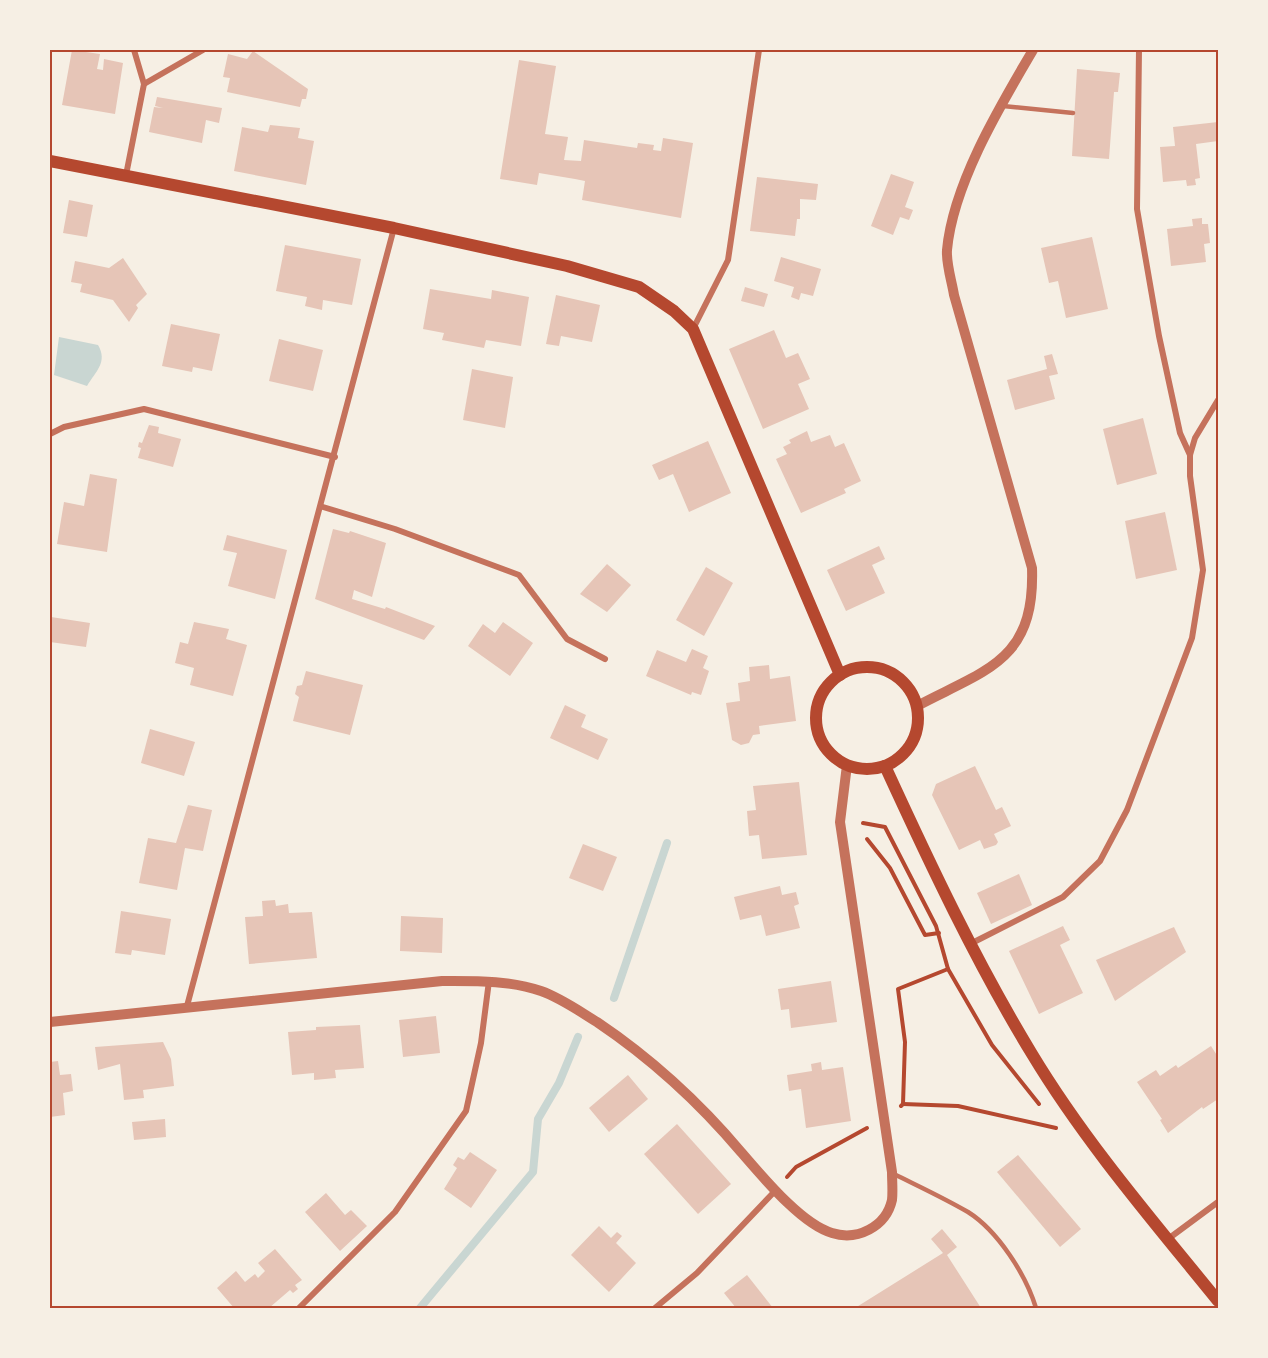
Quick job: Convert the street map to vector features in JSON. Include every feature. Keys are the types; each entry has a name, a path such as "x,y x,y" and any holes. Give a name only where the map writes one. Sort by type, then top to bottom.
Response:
{"main road":[{"path":"53,164 394,228 567,266 639,287 674,311 693,329 840,675"},
{"path":"867,667 893,674 908,688 916,706 918,724 912,742 901,756 885,766 866,769 847,765 833,757 823,744 817,729 816,714 820,698 828,685 840,675 867,667"},
{"path":"885,766 970,944 1032,1055 1088,1135 1218,1301"}],"street":[{"path":"126,176 144,84 134,50"},
{"path":"144,84 203,50"},
{"path":"693,329 728,260 759,50"},
{"path":"916,706 989,670 1007,654 1022,635 1033,591 1032,568 954,296 946,252 956,209 988,128 1033,50"},
{"path":"1139,50 1137,209 1159,336 1177,422 1190,455"},
{"path":"187,1006 322,507 394,228"},
{"path":"970,944 1063,897 1100,861 1127,810 1192,638 1203,570 1190,476 1190,455 1195,438 1218,400"},
{"path":"50,434 64,427 144,409 335,457"},
{"path":"322,507 395,529 490,562 519,575 567,639 605,659"},
{"path":"50,1022 442,981 489,980 541,991 576,1008 658,1065 712,1118 775,1191 810,1220 831,1233 853,1236 869,1231 885,1214 892,1200 892,1172 840,822 847,765"},
{"path":"298,1308 395,1212 466,1111 481,1043 489,980"},
{"path":"655,1308 697,1272 775,1191"},
{"path":"1168,1239 1218,1202"}],"lane":[{"path":"1000,106 1073,113"},
{"path":"892,1172 970,1213 1017,1265 1028,1284 1036,1308"}],"path":[{"path":"863,823 885,827 939,933 948,969 992,1045 1038,1105 1058,1094"},
{"path":"867,840 890,868 925,935 939,933"},
{"path":"903,1104 905,1042 898,989 948,969"},
{"path":"775,1191 796,1167 884,1119 903,1104 958,1106 1088,1135"}],"shaded area":[{"path":"59,337 98,345 102,356 101,361 87,386 54,375"}],"building":[{"path":"72,50 100,54 97,69 103,70 104,59 123,63 115,114 62,105"},
{"path":"253,51 308,89 306,99 302,99 300,107 227,92 230,78 223,77 228,54 247,59"},
{"path":"519,60 556,66 545,134 568,137 564,160 581,161 584,140 637,148 638,143 654,145 653,150 661,151 663,138 693,143 681,218 582,200 585,181 539,173 537,185 500,179"},
{"path":"1077,69 1120,73 1118,92 1114,92 1109,159 1072,156"},
{"path":"157,97 222,108 219,123 206,120 202,143 149,132 154,107 163,108 155,106"},
{"path":"1218,122 1218,141 1196,144 1200,178 1195,179 1196,185 1187,186 1186,180 1163,182 1160,147 1175,146 1173,127"},
{"path":"270,125 300,128 298,138 314,141 306,185 234,171 242,127 268,132"},
{"path":"891,174 914,182 905,207 913,210 909,220 900,217 893,235 871,226"},
{"path":"757,177 818,184 816,200 800,199 800,219 797,219 795,236 750,231"},
{"path":"69,200 93,205 87,237 63,233"},
{"path":"1202,218 1202,224 1208,224 1210,243 1204,244 1206,262 1171,266 1167,229 1193,226 1192,219"},
{"path":"1092,237 1108,309 1066,318 1058,281 1049,283 1041,248"},
{"path":"285,245 361,259 352,305 323,300 322,310 305,306 307,297 276,291"},
{"path":"781,257 821,269 813,296 801,293 799,300 791,297 794,287 774,281"},
{"path":"123,258 147,294 136,305 138,308 129,322 113,300 80,292 82,284 71,282 75,261 109,268"},
{"path":"745,287 768,294 764,307 741,301"},
{"path":"430,289 491,299 492,290 529,297 521,346 486,340 484,348 442,340 444,333 423,329"},
{"path":"556,295 600,305 592,342 561,336 559,346 546,344"},
{"path":"171,324 220,334 212,371 193,367 192,372 162,366"},
{"path":"774,330 786,358 798,353 810,379 798,384 809,409 763,429 729,349"},
{"path":"279,339 323,350 313,391 269,381"},
{"path":"1052,354 1058,374 1049,376 1055,399 1015,410 1007,380 1047,369 1044,356"},
{"path":"472,369 513,377 505,428 463,420"},
{"path":"1143,418 1157,474 1117,485 1103,429"},
{"path":"149,425 159,427 158,433 181,439 173,467 138,458 141,448 138,447 139,442 142,443"},
{"path":"807,431 811,442 830,435 835,447 844,443 861,481 844,489 846,493 801,513 776,459 787,454 783,447 791,443 789,440"},
{"path":"708,441 731,493 689,512 673,474 659,480 652,465"},
{"path":"90,474 117,479 107,552 57,544 64,502 84,506"},
{"path":"1165,512 1177,570 1136,579 1125,521"},
{"path":"333,529 349,533 350,531 386,543 372,597 354,590 352,599 385,609 386,607 435,626 424,640 315,599"},
{"path":"227,535 287,550 275,599 228,586 237,553 223,550"},
{"path":"879,546 885,559 872,565 885,593 846,611 827,570"},
{"path":"607,564 631,585 607,612 580,594"},
{"path":"706,567 733,583 704,636 676,620"},
{"path":"51,617 90,623 86,647 50,642"},
{"path":"194,622 229,629 226,639 247,645 233,696 190,685 194,668 175,663 180,642 188,644"},
{"path":"503,622 533,643 510,676 468,646 483,624 495,633"},
{"path":"692,649 708,656 703,668 709,671 701,695 692,692 691,695 646,676 657,650 686,662"},
{"path":"769,665 770,679 790,676 796,721 759,726 760,734 753,735 749,743 741,745 732,740 726,703 740,701 738,683 750,681 749,667"},
{"path":"306,671 363,685 350,735 293,721 299,697 295,694 297,686 302,685"},
{"path":"565,705 586,715 581,727 608,739 598,760 550,738"},
{"path":"150,729 195,742 184,776 141,763"},
{"path":"975,766 996,810 1002,807 1011,826 994,834 998,842 996,845 984,849 980,840 959,850 932,795 936,784"},
{"path":"799,782 807,855 762,859 759,835 749,836 747,811 756,810 753,786"},
{"path":"188,805 212,810 203,851 185,848 177,890 139,883 148,838 176,843"},
{"path":"583,844 617,857 603,891 569,878"},
{"path":"1019,874 1032,905 991,924 977,893"},
{"path":"780,886 782,895 796,892 799,904 794,906 800,928 766,936 761,915 740,920 734,897"},
{"path":"275,900 276,906 288,904 289,913 312,912 317,958 249,964 245,917 263,916 262,901"},
{"path":"121,911 171,919 165,955 132,950 131,955 115,953"},
{"path":"401,916 443,918 442,953 400,951"},
{"path":"1063,926 1070,940 1060,945 1083,993 1039,1014 1009,951"},
{"path":"1174,927 1186,952 1115,1001 1096,960"},
{"path":"831,981 837,1022 791,1028 789,1009 781,1010 778,989"},
{"path":"436,1016 440,1053 403,1057 399,1020"},
{"path":"360,1025 364,1068 335,1070 336,1078 314,1080 314,1073 292,1075 288,1032 316,1030 316,1027"},
{"path":"163,1042 171,1059 174,1086 143,1090 144,1098 124,1100 120,1064 98,1070 95,1047"},
{"path":"1211,1046 1218,1057 1218,1091 1216,1092 1218,1099 1203,1109 1202,1107 1168,1133 1160,1120 1162,1119 1137,1082 1156,1070 1160,1076 1176,1065 1178,1068"},
{"path":"58,1061 60,1075 71,1074 73,1091 63,1093 65,1115 50,1117 50,1062"},
{"path":"821,1062 822,1070 843,1067 851,1121 806,1128 801,1089 789,1091 787,1075 812,1071 811,1064"},
{"path":"628,1075 648,1099 609,1132 589,1108"},
{"path":"165,1119 166,1137 134,1140 132,1122"},
{"path":"677,1124 731,1184 698,1214 644,1154"},
{"path":"470,1152 497,1170 471,1208 444,1189 457,1168 453,1165 458,1157 464,1160"},
{"path":"1018,1155 1081,1229 1060,1247 997,1172"},
{"path":"326,1193 345,1215 351,1210 367,1226 340,1251 305,1212"},
{"path":"599,1226 611,1238 617,1232 622,1236 616,1243 636,1263 609,1292 571,1255"},
{"path":"942,1229 957,1247 947,1255 981,1308 855,1308 943,1253 931,1239"},
{"path":"275,1249 302,1280 295,1285 298,1289 293,1293 290,1290 269,1308 234,1308 217,1288 236,1271 245,1282 255,1274 258,1278 265,1271 258,1263"},
{"path":"747,1275 773,1308 736,1308 724,1293"}],"waterway":[{"path":"614,998 667,843"},
{"path":"420,1308 533,1172 538,1119 559,1083 578,1037"}]}
